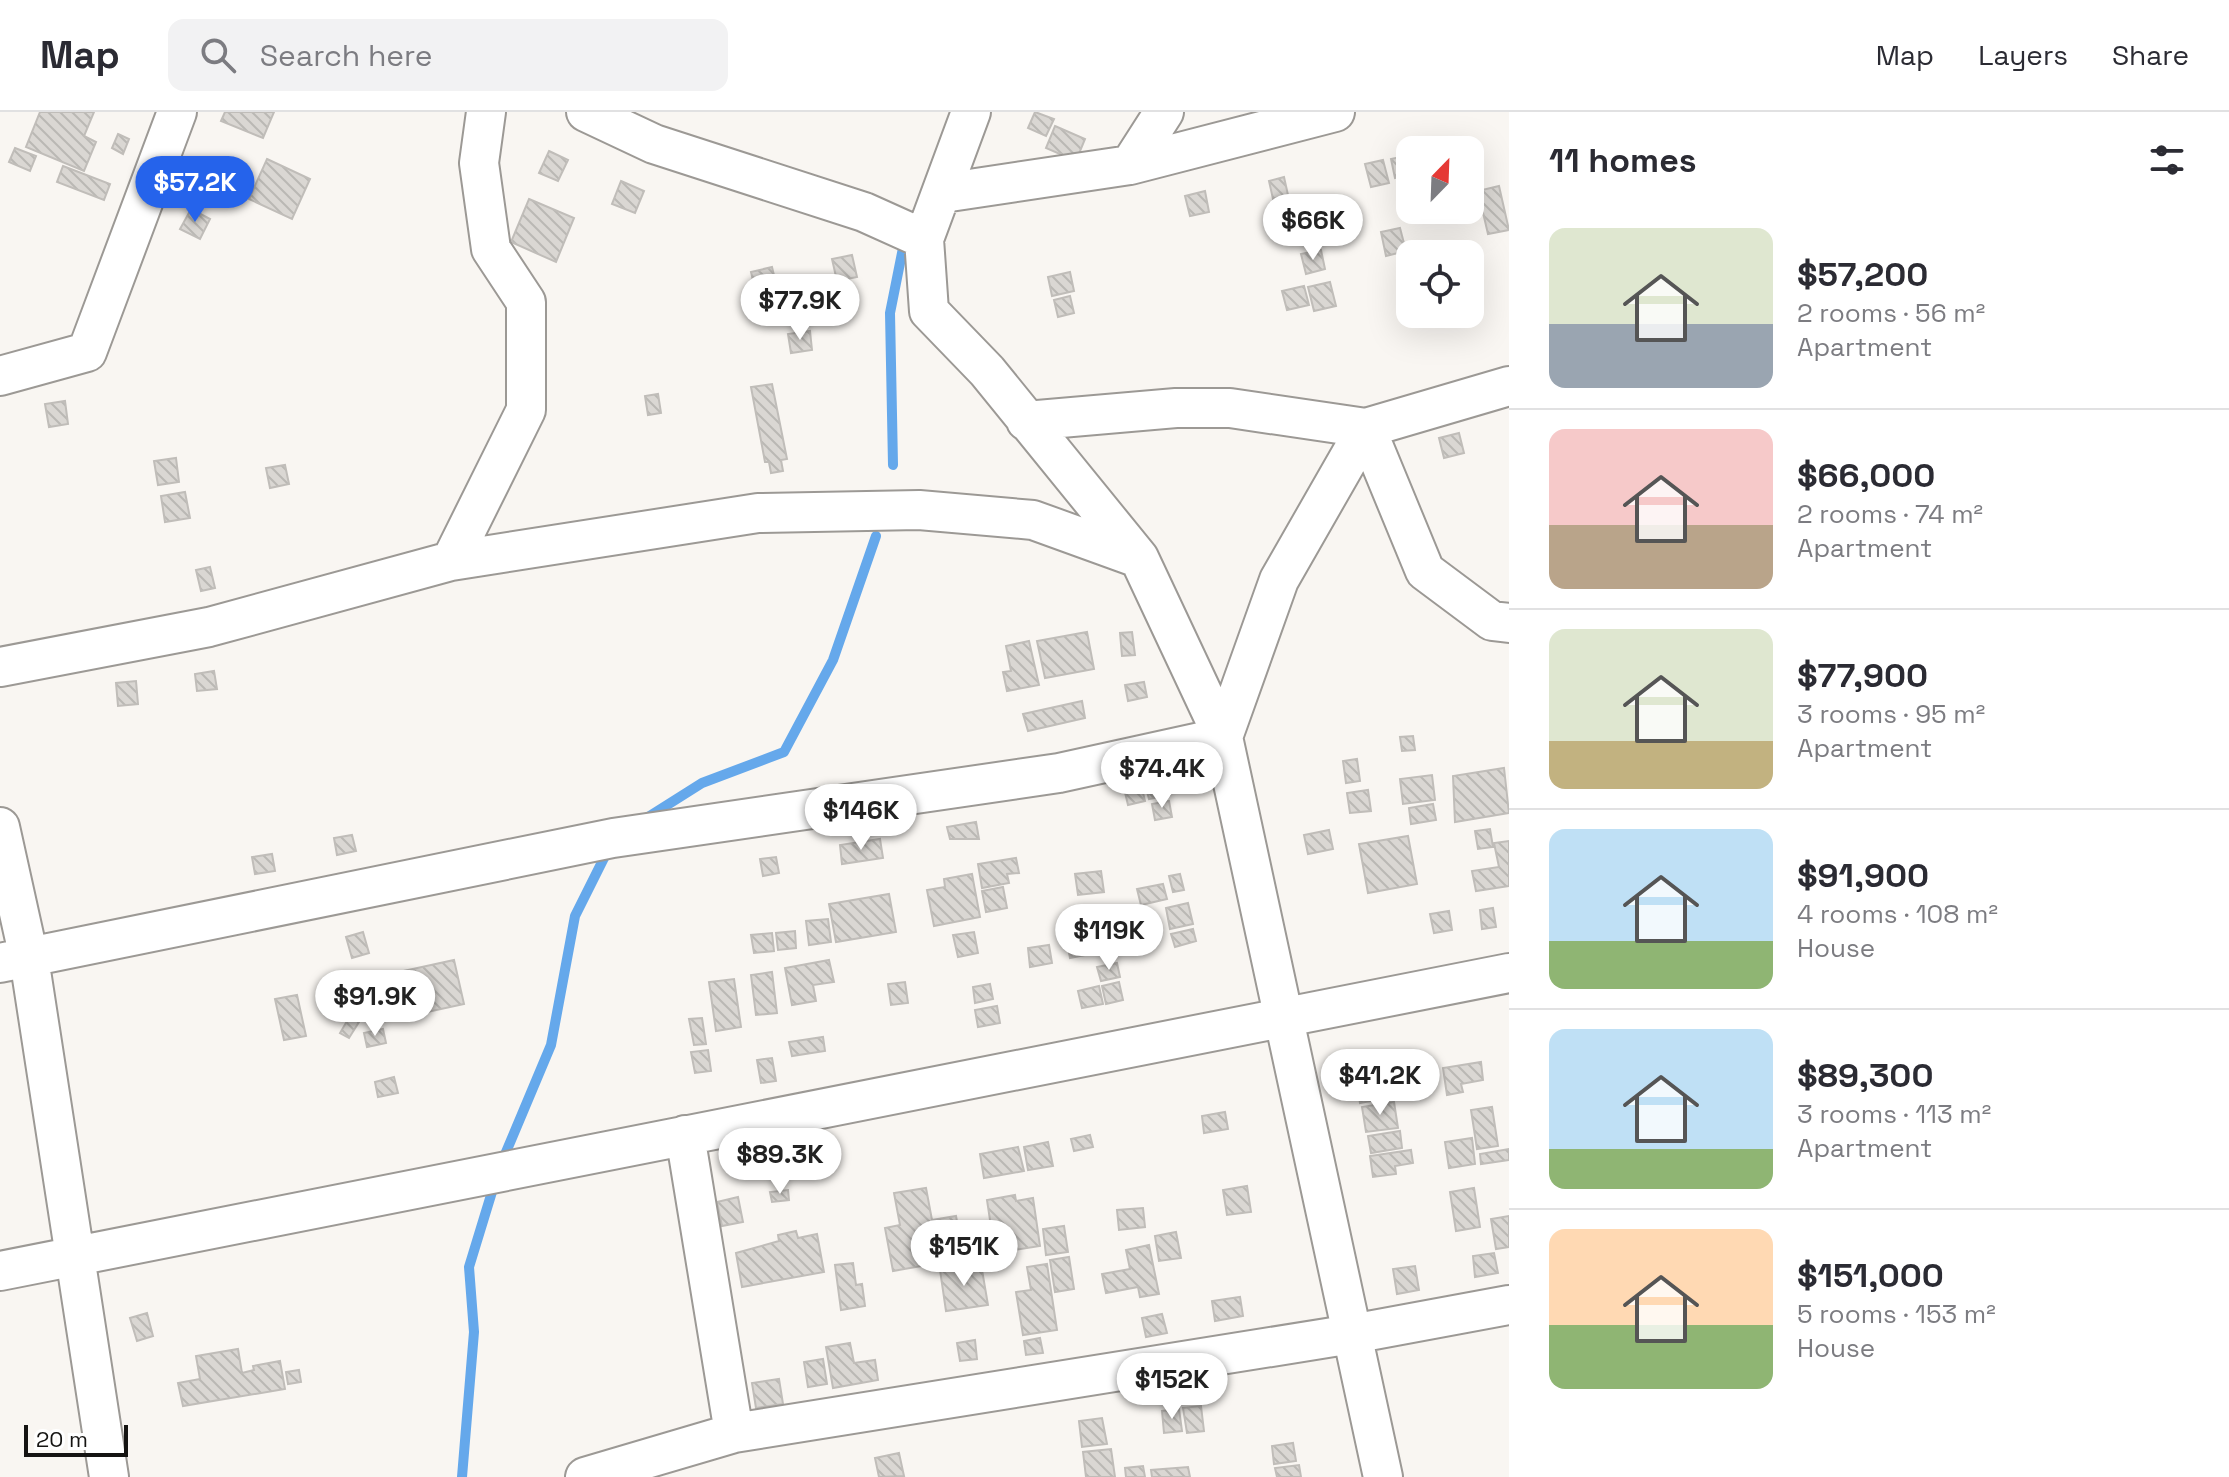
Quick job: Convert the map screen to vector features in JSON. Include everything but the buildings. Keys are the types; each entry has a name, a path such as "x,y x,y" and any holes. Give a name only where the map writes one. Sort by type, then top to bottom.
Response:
{"street":[{"path":"0,376 87,352 177,112"},
{"path":"451,561 526,410 526,302 491,249 479,163 486,112"},
{"path":"586,112 654,144 864,212 924,239"},
{"path":"971,112 924,239 929,311 987,371 1139,558 1223,737 1383,1477"},
{"path":"1130,165 1164,112"},
{"path":"943,193 1130,165 1335,112"},
{"path":"1026,421 1176,408 1230,408 1366,428 1509,386"},
{"path":"1366,428 1425,571 1492,621 1509,623"},
{"path":"1223,737 1279,580 1366,428"},
{"path":"0,667 209,627 451,561 758,513 919,510 1033,520 1139,558"},
{"path":"14,960 613,838 1059,773 1223,737"},
{"path":"0,827 14,960 75,1256 109,1477"},
{"path":"0,1271 1509,973"},
{"path":"685,1135 734,1433"},
{"path":"585,1477 734,1433 1352,1334 1509,1305"}],"waterway":[{"path":"893,465 890,313 905,238"},
{"path":"645,819 702,783 784,752 833,660 876,536"},
{"path":"501,1164 551,1045 575,916 609,848"},
{"path":"462,1477 474,1332 469,1267 495,1182"}]}
